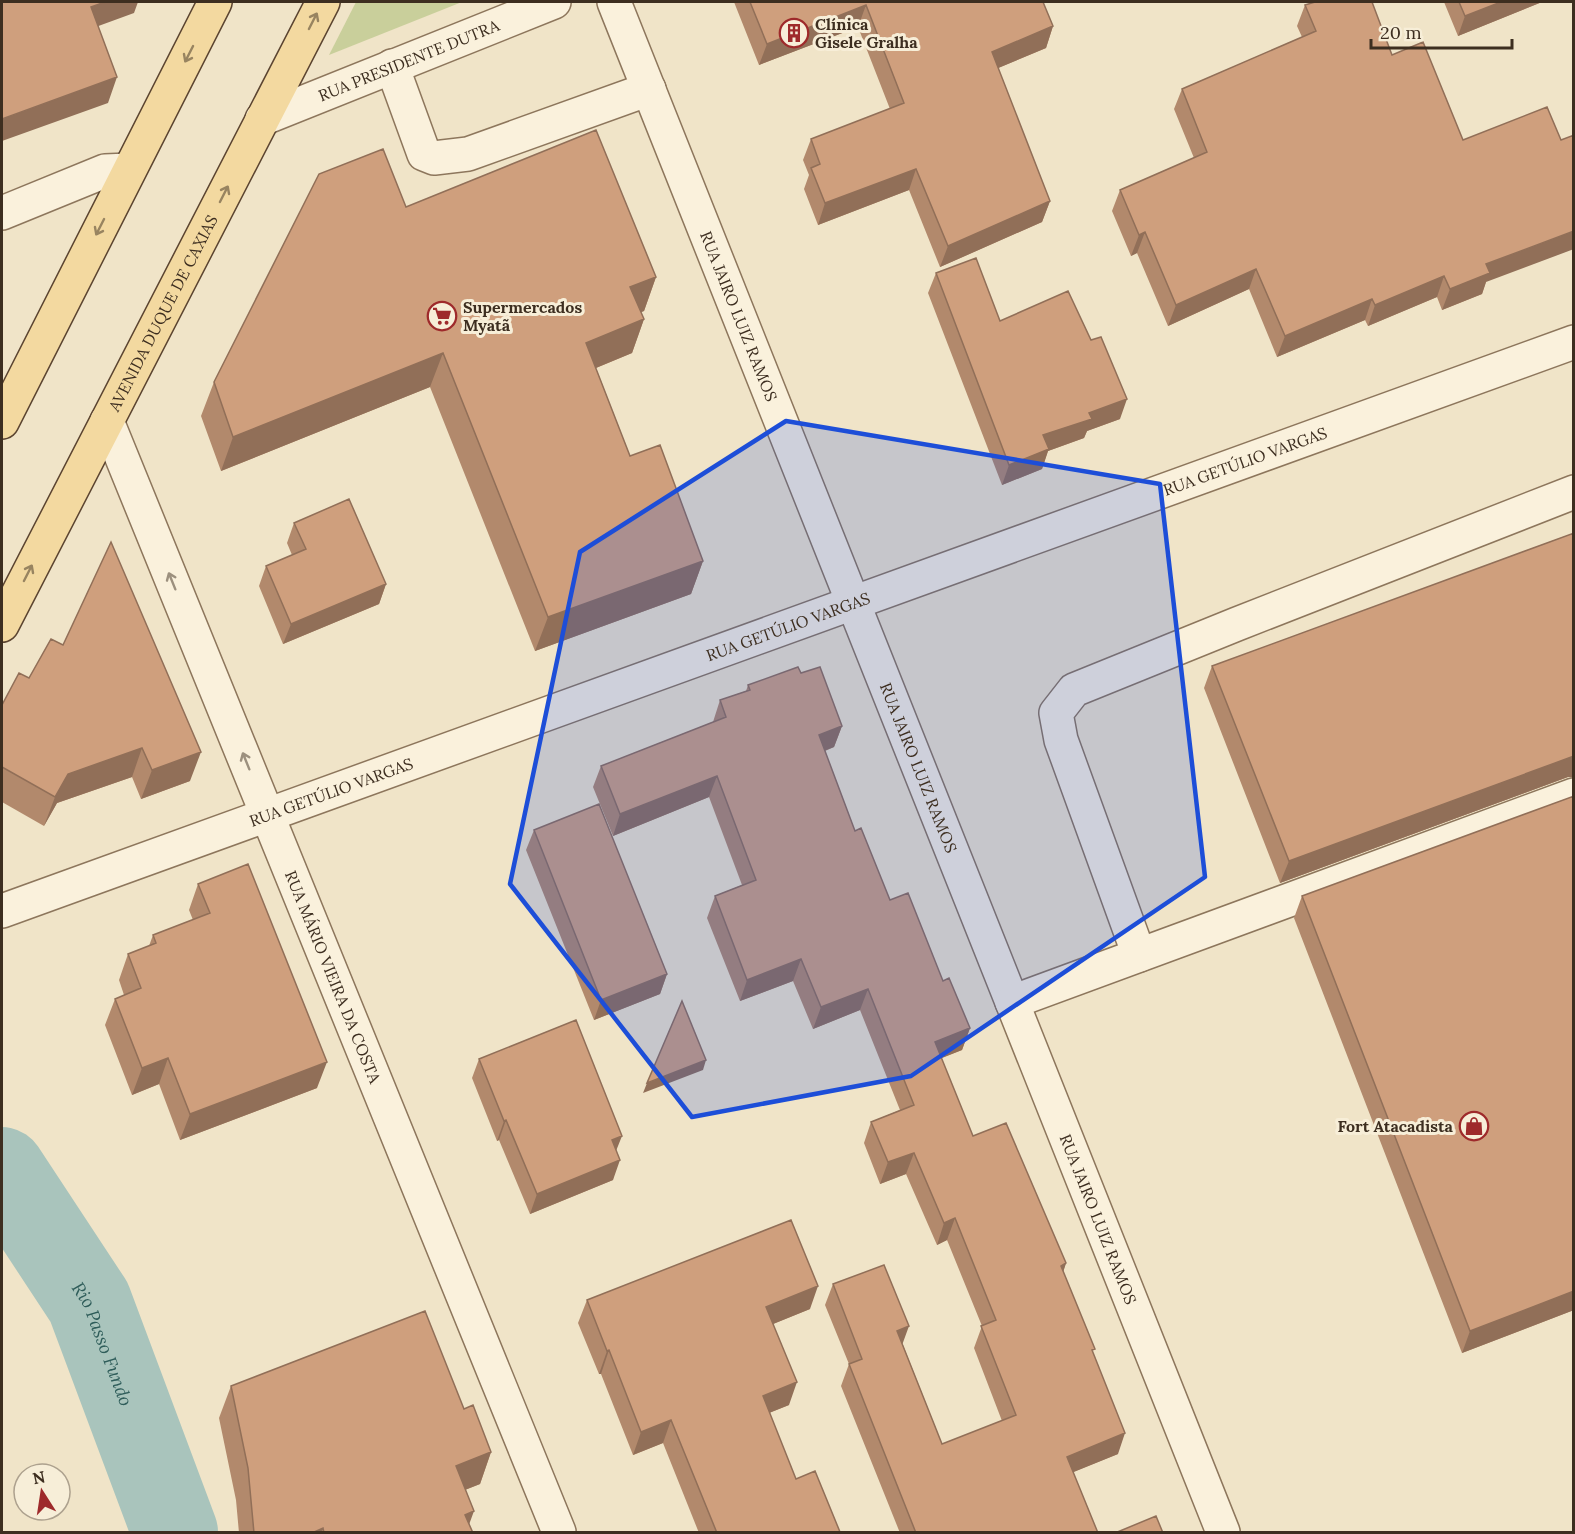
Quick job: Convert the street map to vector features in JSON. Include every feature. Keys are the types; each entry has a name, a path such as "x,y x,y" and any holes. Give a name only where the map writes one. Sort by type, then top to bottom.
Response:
{"main road":[{"path":"2,422 215,2"},
{"name":"AVENIDA DUQUE DE CAXIAS","path":"2,625 323,2"}],"street":[{"name":"RUA PRESIDENTE DUTRA","path":"262,119 554,2"},
{"name":"RUA JAIRO LUIZ RAMOS","path":"614,2 1223,1533"},
{"path":"392,66 424,154 434,158 468,154 649,89"},
{"path":"2,213 105,171 129,170"},
{"name":"RUA GETÚLIO VARGAS","path":"2,912 1574,342"},
{"name":"RUA MÁRIO VIEIRA DA COSTA","path":"107,421 559,1533"},
{"path":"1139,955 1061,740 1056,713 1074,690 1574,492"},
{"path":"1012,1002 1574,795"}],"highlighted area":[{"path":"786,421 1160,484 1205,877 911,1076 692,1117 510,884 580,552"}],"green space":[{"path":"356,2 462,2 329,55"}],"building":[{"path":"2,2 105,2 91,7 117,77 2,119"},
{"path":"750,2 1043,2 1053,26 992,52 1050,201 948,246 916,169 825,203 811,168 820,164 811,139 904,103 866,5 767,44"},
{"path":"1315,2 1372,2 1392,55 1423,42 1463,140 1547,107 1561,140 1574,135 1574,231 1486,264 1490,273 1450,289 1444,276 1375,305 1372,299 1285,336 1256,269 1176,305 1145,232 1139,235 1120,190 1207,152 1182,89 1316,31 1305,5"},
{"path":"1459,2 1501,2 1465,16"},
{"path":"596,130 656,277 630,287 644,319 586,343 630,456 660,445 703,561 548,617 443,353 233,437 214,382 319,174 383,149 406,207"},
{"path":"976,258 1000,321 1068,291 1091,340 1101,337 1127,399 1089,413 1092,419 1043,435 1049,449 1009,465 936,273"},
{"path":"349,499 386,584 291,624 266,566 306,549 294,523"},
{"path":"1574,533 1574,756 1289,861 1212,666"},
{"path":"111,542 201,752 152,770 142,748 68,774 55,797 2,767 2,705 19,673 29,678 51,639 63,645"},
{"path":"798,667 801,673 820,667 842,726 819,735 855,831 861,828 890,900 908,893 943,981 949,978 970,1028 935,1042 973,1136 1006,1123 1066,1263 1061,1266 1095,1349 1092,1350 1125,1433 1067,1457 1098,1533 916,1533 849,1364 862,1359 833,1284 884,1265 909,1326 897,1331 942,1444 1016,1415 981,1326 996,1320 955,1218 944,1223 914,1153 888,1162 871,1122 914,1105 868,989 821,1007 801,959 747,980 715,896 756,880 717,776 620,814 601,766 726,717 720,700 750,690 748,685"},
{"name":"Fort Atacadista","path":"1574,796 1574,1291 1470,1331 1302,896"},
{"path":"599,804 667,974 601,1000 534,830"},
{"path":"248,864 327,1062 190,1114 168,1058 142,1068 115,999 141,988 128,954 156,943 153,935 210,913 198,884"},
{"path":"682,1001 706,1060 647,1083"},
{"path":"576,1020 622,1136 612,1140 620,1160 537,1194 479,1059"},
{"path":"791,1220 818,1286 766,1307 797,1382 763,1396 796,1479 815,1471 840,1532 717,1533 671,1420 641,1432 587,1300"},
{"path":"425,1311 464,1409 473,1405 491,1452 456,1466 474,1511 465,1515 473,1533 324,1533 323,1528 312,1533 254,1533 248,1468 231,1386"},
{"path":"1156,1516 1163,1533 1115,1533"}],"waterway":[{"name":"Rio Passo Fundo","path":"2,1170 89,1302 175,1532"}],"place":[{"name":"Clínica Gisele Gralha","path":"794,33"},
{"name":"Supermercados Myatã","path":"442,316"},
{"name":"Fort Atacadista","path":"1474,1126"}]}
